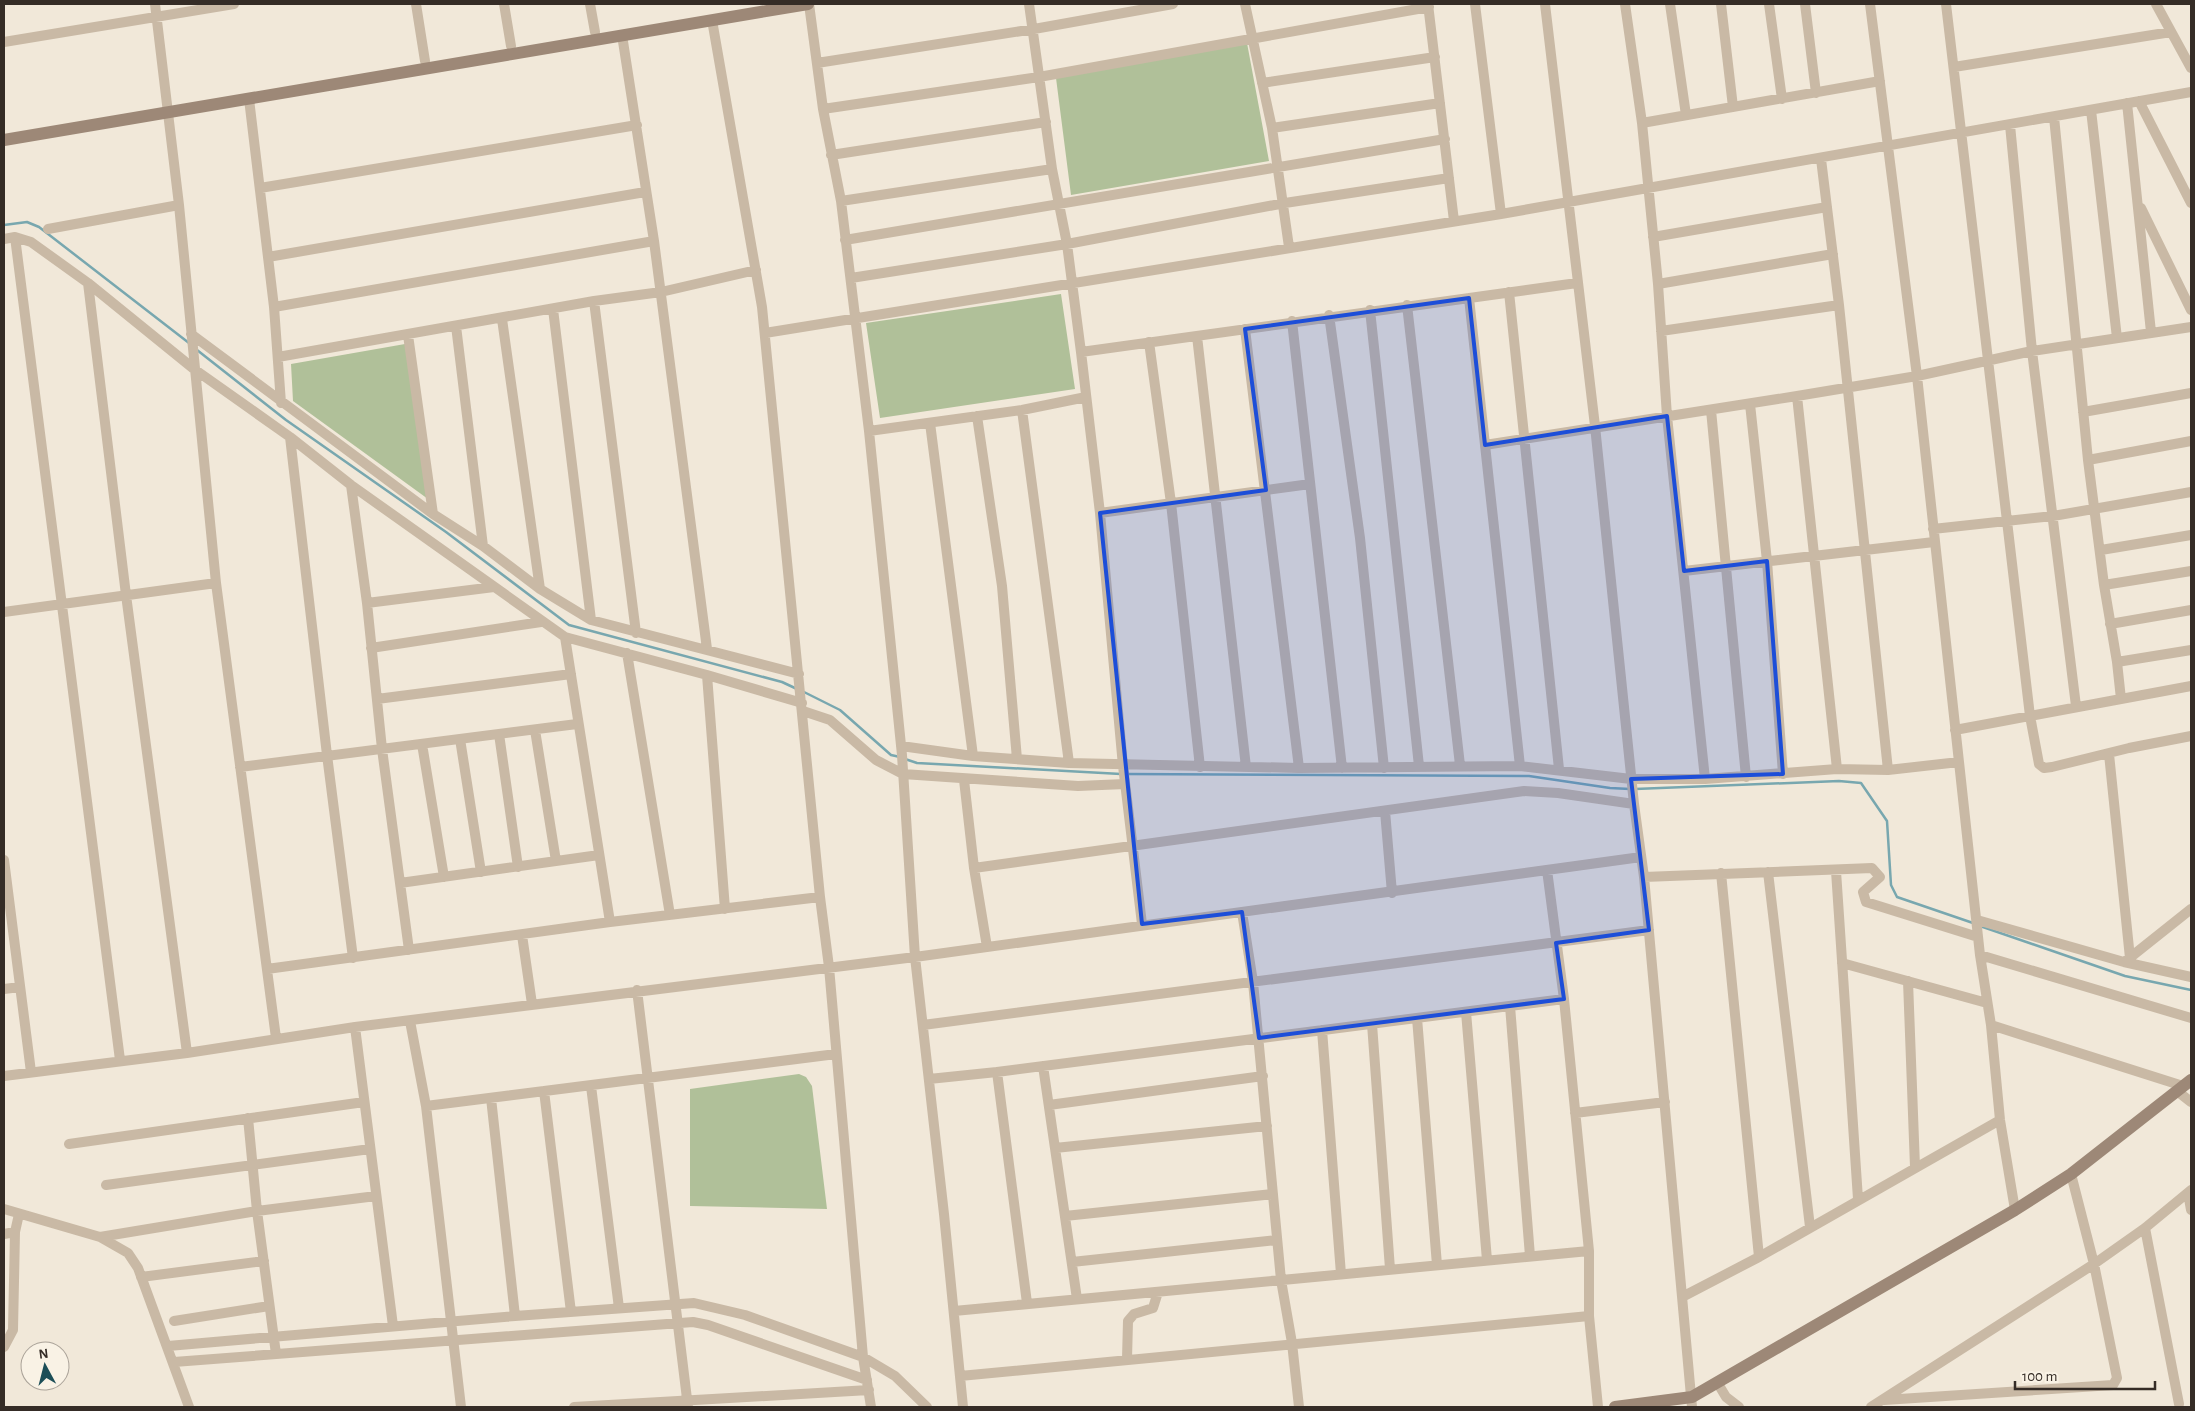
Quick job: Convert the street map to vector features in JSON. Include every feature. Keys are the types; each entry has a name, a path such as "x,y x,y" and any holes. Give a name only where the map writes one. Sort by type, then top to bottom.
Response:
{"street":[{"path":"155,4 166,109 179,205 216,584 276,1038"},
{"path":"4,42 234,4"},
{"path":"416,4 425,61"},
{"path":"504,4 511,46"},
{"path":"590,4 595,32"},
{"path":"4,140 425,61 764,4"},
{"path":"4,132 249,99 809,4 823,109 841,201 869,431 903,770 915,957 963,1407"},
{"path":"1030,4 1052,169 1067,244 1081,352 1100,513 1123,766 1142,924"},
{"path":"817,64 1034,29 1173,4"},
{"path":"1245,4 1272,128 1290,247"},
{"path":"1475,4 1501,214"},
{"path":"1545,4 1570,202 1631,779 1644,877 1684,1296 1692,1402"},
{"path":"1625,4 1642,123 1658,284 1667,416 1705,779"},
{"path":"1670,4 1686,115"},
{"path":"1721,4 1733,107"},
{"path":"1770,4 1782,98"},
{"path":"1805,4 1816,93"},
{"path":"1870,4 1917,376 1980,955 1991,1025 2000,1120 2015,1210"},
{"path":"1946,4 2006,521 2037,760 2041,766 2052,767 2191,736"},
{"path":"2156,4 2191,68"},
{"path":"823,109 1039,77 1429,6 1454,221"},
{"path":"712,20 756,270 765,333 820,897 829,968 863,1357 871,1407"},
{"path":"1954,67 2171,32"},
{"path":"622,36 654,241 707,649"},
{"path":"1262,83 1435,56"},
{"path":"1642,123 1880,81"},
{"path":"765,333 1501,214 1821,159 2191,92"},
{"path":"249,99 274,307 281,403"},
{"path":"2139,101 2191,203"},
{"path":"1272,128 1440,103"},
{"path":"2127,103 2151,332"},
{"path":"2090,110 2117,338"},
{"path":"2054,117 2088,460 2121,699"},
{"path":"831,154 1046,122"},
{"path":"260,188 636,125"},
{"path":"2010,125 2032,351 2076,706"},
{"path":"846,240 1445,139"},
{"path":"1821,159 1866,550 1888,770"},
{"path":"841,201 1052,169"},
{"path":"851,278 1067,244 1284,202 1449,178"},
{"path":"268,258 645,192"},
{"path":"2138,201 2191,310"},
{"path":"48,229 179,205"},
{"path":"1653,238 1827,207"},
{"path":"15,237 60,604 120,1060"},
{"path":"4,239 15,237 28,240 88,283 194,369 290,437 351,485 541,622 565,637 707,675 802,707 830,720 876,760 903,770 964,780 1078,786 1125,784"},
{"path":"274,307 654,241"},
{"path":"1658,284 1833,254"},
{"path":"278,357 502,319 594,301 660,292 756,270"},
{"path":"1081,352 1329,315 1469,298 1577,282"},
{"path":"88,283 126,595 187,1053"},
{"path":"1509,292 1559,769"},
{"path":"1469,298 1520,766"},
{"path":"594,301 636,633"},
{"path":"1661,331 1839,304"},
{"path":"1407,305 1460,765"},
{"path":"552,309 591,620"},
{"path":"1370,310 1419,766"},
{"path":"1329,315 1360,538 1384,768"},
{"path":"502,319 540,590"},
{"path":"1292,321 1342,768"},
{"path":"456,326 483,546"},
{"path":"1485,445 1524,440 1595,426 1750,404 1917,376 2032,351 2191,327"},
{"path":"1245,329 1300,768"},
{"path":"191,334 281,403 433,514 483,546 540,590 591,620 799,674"},
{"path":"408,335 433,514"},
{"path":"1197,336 1217,498 1246,767"},
{"path":"1149,342 1171,503 1200,767"},
{"path":"2083,412 2191,392"},
{"path":"1797,396 1812,555 1837,769"},
{"path":"869,431 1022,410 1086,397"},
{"path":"1750,404 1767,561 1783,774"},
{"path":"1022,410 1069,764"},
{"path":"1711,410 1746,777"},
{"path":"977,416 1002,586 1017,759"},
{"path":"930,423 973,756"},
{"path":"290,437 326,755 353,958"},
{"path":"2088,460 2191,441"},
{"path":"1100,513 1310,484"},
{"path":"351,485 368,603 382,749 409,950"},
{"path":"1933,529 2053,516 2191,492"},
{"path":"2100,550 2191,535"},
{"path":"1684,571 1934,542"},
{"path":"2104,585 2191,571"},
{"path":"4,612 216,584"},
{"path":"368,603 494,587"},
{"path":"2110,624 2191,610"},
{"path":"371,648 541,622"},
{"path":"565,637 577,724 610,922"},
{"path":"2117,662 2191,650"},
{"path":"627,653 670,915"},
{"path":"377,699 570,674"},
{"path":"707,675 725,909"},
{"path":"1955,730 2191,686"},
{"path":"240,767 577,724"},
{"path":"535,730 556,861"},
{"path":"499,734 518,867"},
{"path":"460,739 481,872"},
{"path":"422,744 444,877"},
{"path":"901,751 1069,764 1123,766 1300,768 1384,768 1460,765 1520,766 1559,769 1631,779 1705,779 1837,769 1888,770 1959,762"},
{"path":"2109,754 2127,960"},
{"path":"964,780 974,868 986,947"},
{"path":"974,868 1385,812 1524,791 1558,793 1634,804"},
{"path":"1385,812 1392,893"},
{"path":"400,884 599,855"},
{"path":"4,1076 187,1053 276,1038 637,990 915,957 1142,924 1392,893 1641,857"},
{"path":"4,860 8,919 20,987 31,1072"},
{"path":"1644,877 1721,873 1836,871 1872,868 1880,877 1876,883 1863,892 1866,902 1978,937"},
{"path":"1547,870 1564,999 1589,1251 1589,1316 1598,1407"},
{"path":"1836,871 1858,1199"},
{"path":"1768,872 1810,1226"},
{"path":"1721,873 1759,1257"},
{"path":"267,969 610,922 820,897"},
{"path":"2127,960 2191,909"},
{"path":"1242,912 1253,982 1263,1076 1280,1280 1292,1343 1299,1407"},
{"path":"1976,920 2189,975"},
{"path":"923,1025 1649,930"},
{"path":"522,935 532,1004"},
{"path":"1980,955 2191,1018"},
{"path":"1842,963 1987,1002"},
{"path":"1908,981 1915,1167"},
{"path":"4,990 20,987"},
{"path":"637,990 688,1404"},
{"path":"929,1079 997,1072 1564,999"},
{"path":"1510,1006 1530,1256"},
{"path":"1466,1012 1487,1260"},
{"path":"1417,1018 1437,1265"},
{"path":"410,1021 426,1106 460,1407"},
{"path":"1372,1024 1390,1269"},
{"path":"1991,1025 2184,1086 2191,1102"},
{"path":"355,1027 393,1326"},
{"path":"1322,1030 1342,1274"},
{"path":"426,1106 836,1054"},
{"path":"1043,1066 1077,1299"},
{"path":"997,1072 1027,1303"},
{"path":"1049,1105 1263,1076"},
{"path":"591,1086 619,1308"},
{"path":"1616,1407 1692,1402 1717,1382 2015,1210 2071,1174 2184,1086"},
{"path":"544,1092 571,1312"},
{"path":"491,1098 515,1316"},
{"path":"69,1144 364,1102"},
{"path":"1575,1113 1665,1102"},
{"path":"248,1118 257,1212 276,1354"},
{"path":"1684,1296 1759,1257 1810,1226 2000,1120"},
{"path":"1056,1148 1267,1126"},
{"path":"106,1185 370,1149"},
{"path":"1884,1400 2113,1385 2117,1378 2094,1264 2071,1174"},
{"path":"2190,1192 2191,1210"},
{"path":"1871,1407 2094,1264 2145,1228 2190,1192"},
{"path":"1066,1216 1273,1194"},
{"path":"100,1237 257,1212 376,1196"},
{"path":"4,1209 100,1237 128,1253 141,1276 189,1407"},
{"path":"5,1341 14,1330 15,1232 19,1214"},
{"path":"2145,1228 2179,1404"},
{"path":"4,1234 15,1232"},
{"path":"1072,1262 1277,1240"},
{"path":"954,1311 1589,1251"},
{"path":"141,1276 264,1261"},
{"path":"1127,1360 1128,1321 1134,1314 1153,1308 1158,1292"},
{"path":"168,1346 619,1308 675,1304 706,1305 735,1313 863,1357 894,1376 927,1407"},
{"path":"174,1321 269,1306"},
{"path":"960,1376 1589,1316"},
{"path":"174,1362 693,1322 708,1324 868,1385"},
{"path":"1717,1382 1726,1397 1739,1407"},
{"path":"574,1407 688,1404 868,1385"}],"highlighted area":[{"path":"1469,298 1485,445 1667,416 1684,571 1767,561 1783,774 1631,779 1649,930 1556,943 1564,999 1259,1038 1242,912 1142,924 1100,513 1266,490 1245,329"}],"green space":[{"path":"1247,43 1269,161 1071,195 1056,78"},
{"path":"1061,294 1075,389 880,418 866,323"},
{"path":"405,344 428,499 293,401 291,364"},
{"path":"799,1074 806,1077 812,1086 827,1209 690,1206 690,1089"}],"waterway":[{"path":"4,225 27,222 39,227 189,343"},
{"path":"197,350 286,420 446,532 569,625 782,682 797,689"},
{"path":"804,692 840,710 891,755 900,757"},
{"path":"905,759 917,763 1121,774"},
{"path":"1126,774 1529,776 1610,788 1630,789"},
{"path":"1635,789 1839,781 1861,783 1887,821 1891,885 1897,897 1973,923"},
{"path":"1980,926 2125,976 2191,990"}]}
